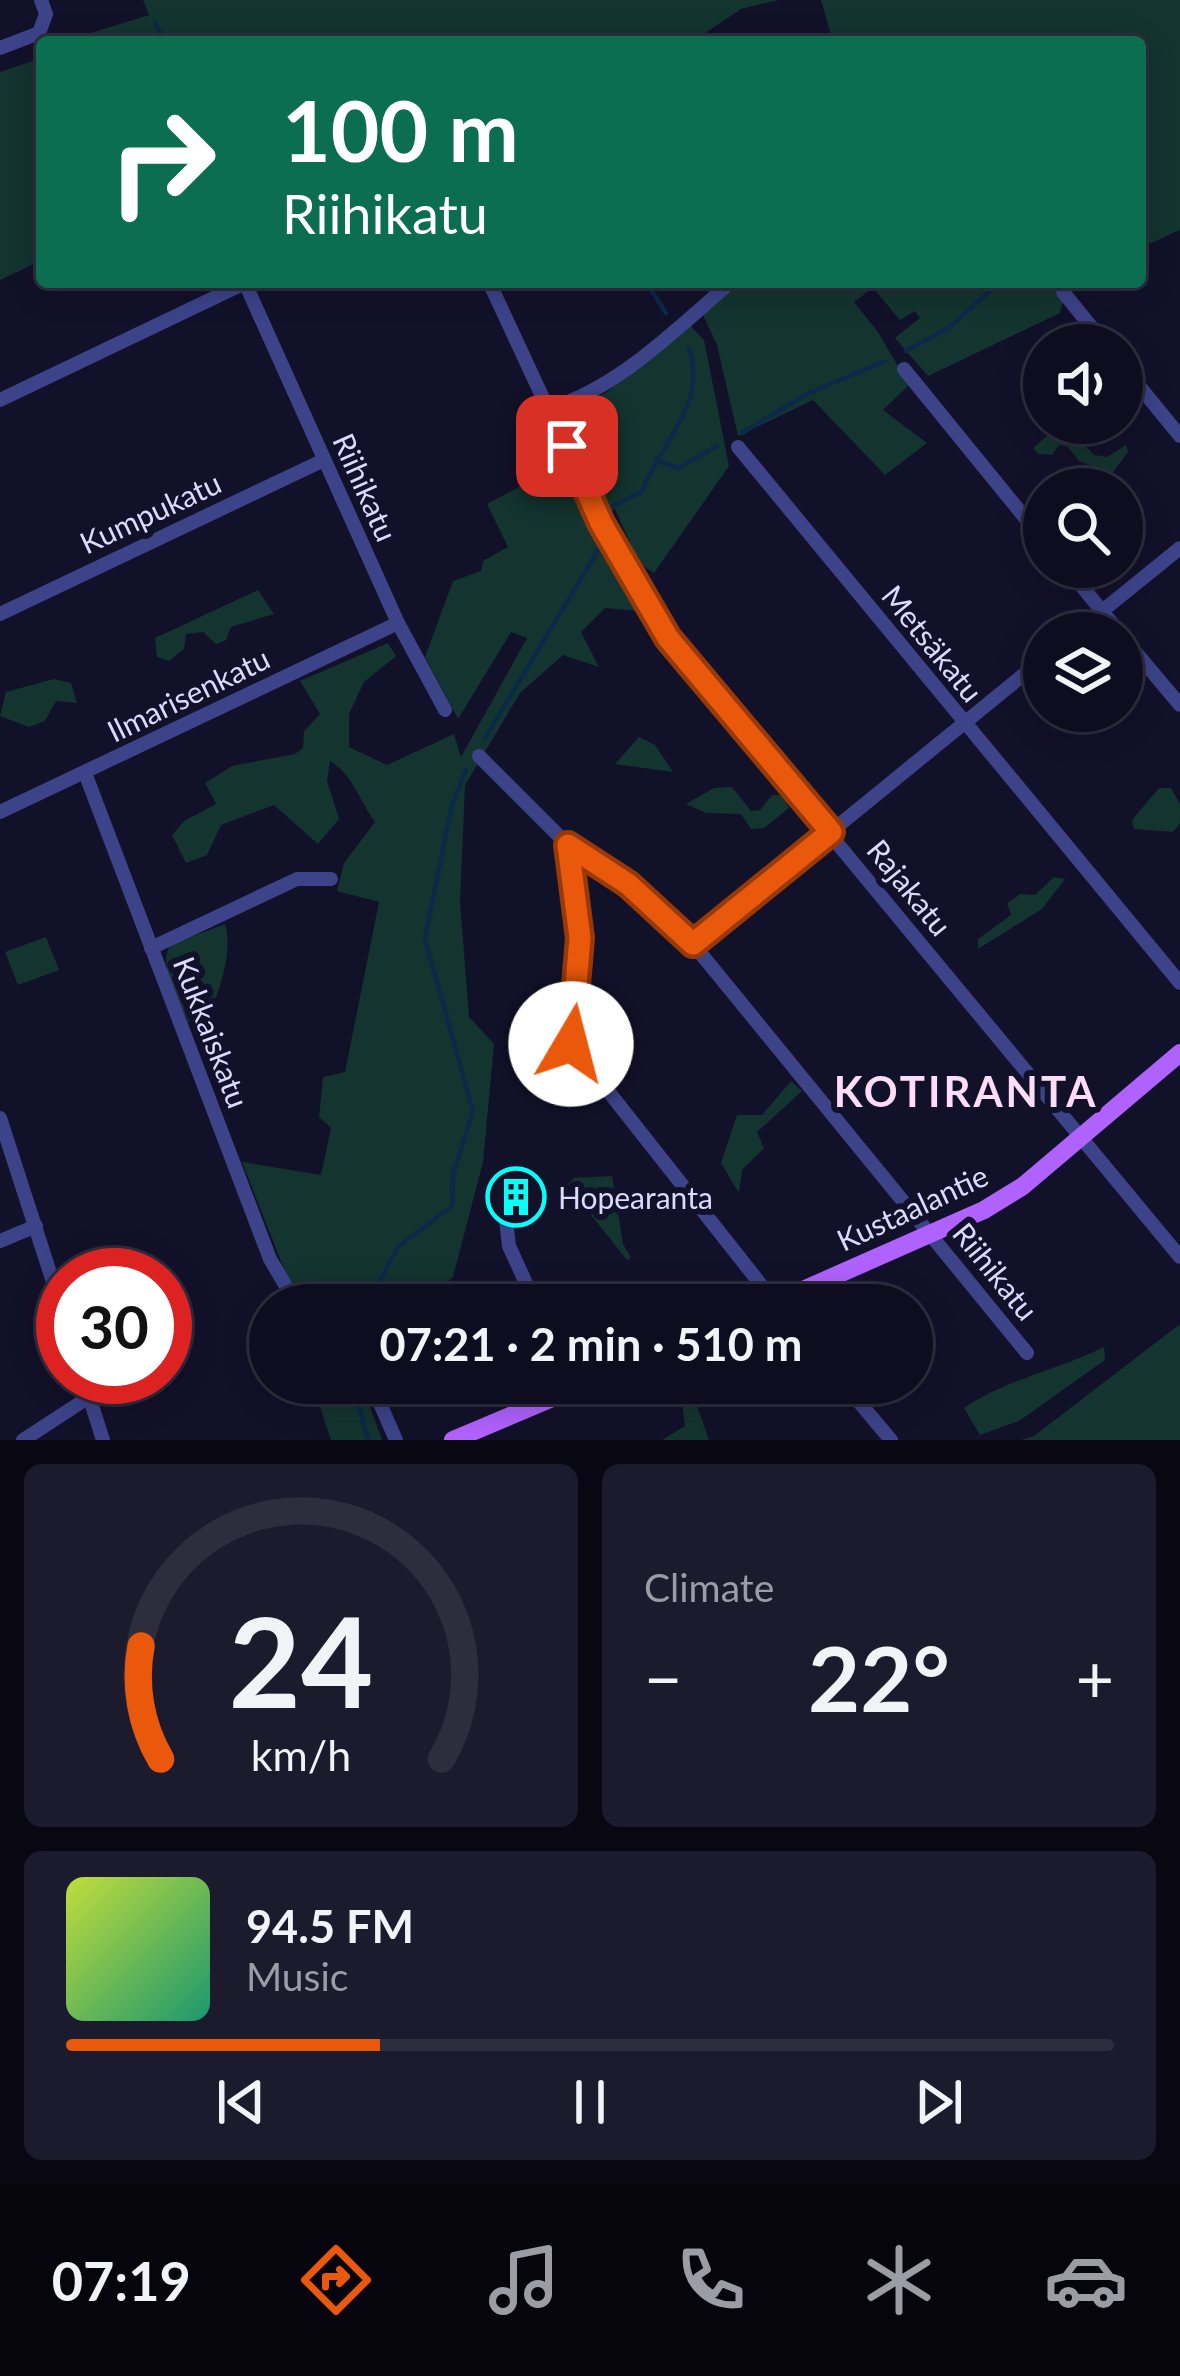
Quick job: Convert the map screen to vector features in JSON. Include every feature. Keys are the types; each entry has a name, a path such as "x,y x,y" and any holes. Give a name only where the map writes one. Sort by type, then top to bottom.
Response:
{"main road":[{"name":"Kustaalantie","path":"820,1284 933,1235 1023,1186 1180,1053"},
{"path":"453,1440 535,1404"}],"street":[{"path":"0,48 39,33 45,22 41,0"},
{"path":"0,400 235,288"},
{"name":"Riihikatu","path":"248,288 398,623 446,710"},
{"name":"Rajakatu","path":"492,288 601,523 668,638 1180,1257"},
{"path":"550,408 583,398 615,377 724,288"},
{"path":"1063,292 1089,324"},
{"path":"904,370 1023,515"},
{"path":"1143,391 1180,436"},
{"name":"Metsäkatu","path":"738,447 1180,982"},
{"name":"Kumpukatu","path":"0,614 324,460"},
{"path":"1083,588 1102,611 1180,548"},
{"name":"Ilmarisenkatu","path":"0,812 398,623"},
{"path":"1143,660 1180,705"},
{"path":"693,944 1023,675"},
{"name":"Riihikatu","path":"479,756 568,845 628,884 693,944 1027,1353"},
{"name":"Kukkaiskatu","path":"85,773 270,1259 285,1284"},
{"path":"568,845 580,938 571,1044 758,1284"},
{"path":"151,948 297,879 331,879"},
{"path":"0,1118 43,1248"},
{"path":"506,1220 509,1246 526,1284"},
{"path":"0,1241 36,1226"},
{"path":"23,1440 78,1404"},
{"path":"91,1404 104,1440"},
{"path":"380,1404 396,1440"},
{"path":"861,1404 891,1440"}],"green space":[{"path":"143,0 779,0 741,9 701,36 81,36 149,15"},
{"path":"821,0 1180,0 1180,230 1146,245 1146,36 831,36"},
{"path":"36,60 36,263 0,280 0,72"},
{"path":"734,288 873,288 854,302 909,385 883,410 927,443 885,475 813,400 738,436 717,345 703,315"},
{"path":"873,288 1066,288 1060,313 1037,324 1023,324 1023,331 928,376 895,338 920,318 915,311 900,320"},
{"path":"689,324 704,340 729,466 654,573 639,563 615,509 591,521 638,611 605,608 581,632 599,667 563,655 520,693 465,785 460,902 469,1017 494,1044 483,1162 453,1277 445,1284 293,1284 242,1162 321,1175 331,1128 319,1117 323,1077 345,1072 379,902 337,891 344,863 375,822 350,781 330,761 327,781 339,819 318,844 274,805 221,825 207,855 186,863 172,835 184,821 216,804 205,783 232,766 295,754 303,748 304,731 320,714 300,681 388,643 396,656 364,682 349,714 349,747 387,765 454,734 461,757 527,638 511,632 458,719 425,657 453,581 481,571 483,561 508,547 487,504 532,480 550,430 579,486 579,442 600,446 614,431 602,410 567,428 564,412 607,392"},
{"path":"1038,444 1084,444 1094,455 1107,457 1126,445 1128,452 1116,468 1095,468 1079,461 1067,446 1059,445 1052,455 1038,454 1033,448"},
{"path":"258,590 274,614 231,627 226,640 216,644 203,632 186,634 184,649 169,661 157,657 155,638"},
{"path":"54,679 71,683 77,703 56,701 45,721 29,727 0,716 6,692"},
{"path":"639,737 655,745 673,772 615,764"},
{"path":"732,787 751,811 760,810 772,795 783,795 789,808 764,828 751,829 741,814 706,813 686,804 714,788"},
{"path":"1159,788 1171,788 1180,804 1180,823 1173,832 1134,829 1132,820"},
{"path":"1054,877 1065,879 1042,909 978,949 978,939 1011,915 1007,903 1020,894 1035,895"},
{"path":"225,924 227,951 221,982 196,1036 173,992 167,956 170,945"},
{"path":"46,937 59,970 18,985 5,952"},
{"path":"791,1081 802,1091 757,1132 764,1148 742,1170 739,1193 721,1163 737,1115 762,1115"},
{"path":"612,1176 623,1244 631,1258 627,1260 567,1185 574,1178"},
{"path":"1180,1324 1180,1440 1021,1440 1034,1436"},
{"path":"1104,1347 1105,1360 1019,1421 980,1435 964,1408 998,1389"},
{"path":"319,1404 369,1404 382,1440 331,1440"},
{"path":"682,1404 696,1404 709,1440 662,1440 685,1426"}],"waterway":[{"path":"155,23 162,36"},
{"path":"650,288 666,313"},
{"path":"906,351 950,327 993,288"},
{"path":"610,508 642,491 680,421 692,387 689,348"},
{"path":"742,433 807,394 885,361"},
{"path":"655,460 679,468 717,446"},
{"path":"485,738 599,549"},
{"path":"378,1284 398,1247 452,1206 453,1175 473,1111 425,939 452,805 466,770"},
{"path":"359,1404 368,1440"}],"place":[{"name":"Hopearanta","path":"516,1197"}],"district":[{"name":"KOTIRANTA","path":"966,1091"}],"route":[{"path":"567,446 601,523 668,638 831,832 693,944 628,884 568,845 580,938 571,1044"}]}
